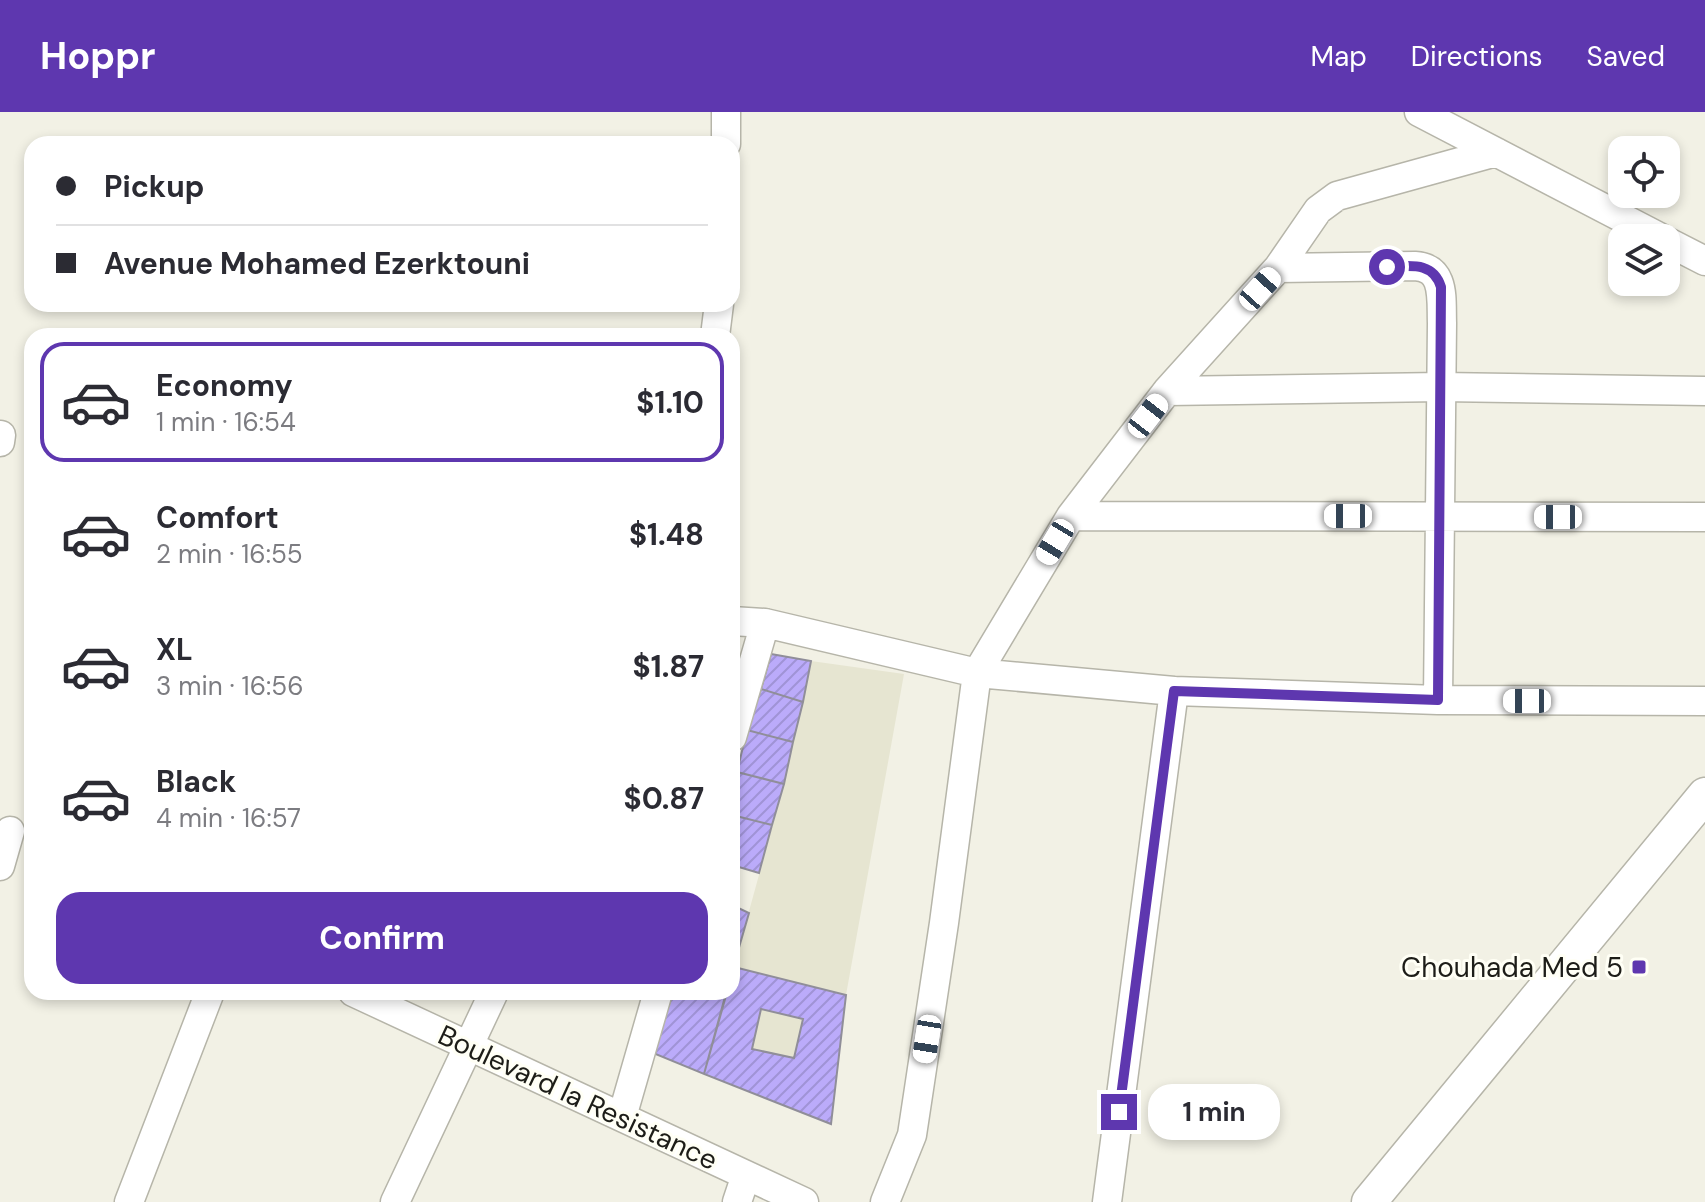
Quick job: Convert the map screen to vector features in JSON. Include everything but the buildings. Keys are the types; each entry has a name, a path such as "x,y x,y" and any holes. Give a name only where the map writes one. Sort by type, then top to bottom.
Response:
{"street":[{"path":"726,112 726,136"},
{"path":"1419,112 1634,224"},
{"path":"885,1202 912,1135 977,673 1071,516 1167,391 1278,268 1318,210 1337,196 1496,152"},
{"path":"1680,248 1705,261"},
{"path":"1278,268 1415,266 1431,269 1437,276 1441,287 1438,700"},
{"path":"1167,391 1441,387 1705,391"},
{"path":"1071,516 1705,517"},
{"path":"740,621 765,623 977,673 1174,691 1438,700 1705,701"},
{"path":"740,709 765,623"},
{"path":"1107,1202 1174,691"},
{"path":"1369,1202 1705,795"},
{"path":"0,866 14,833"},
{"path":"129,1202 207,1000"},
{"name":"Boulevard la Resistance","path":"370,1000 804,1202"},
{"path":"395,1202 490,1000"},
{"path":"622,1117 656,1000"},
{"path":"737,1202 746,1175"}],"shaded area":[{"path":"811,661 904,674 846,995 831,1124 704,1074 725,1000 740,1000 740,944 784,784"}],"place":[{"name":"Chouhada Med 5","path":"1639,967"}],"route":[{"path":"1119,1112 1174,691 1438,700 1441,287 1431,269 1387,267"}]}
